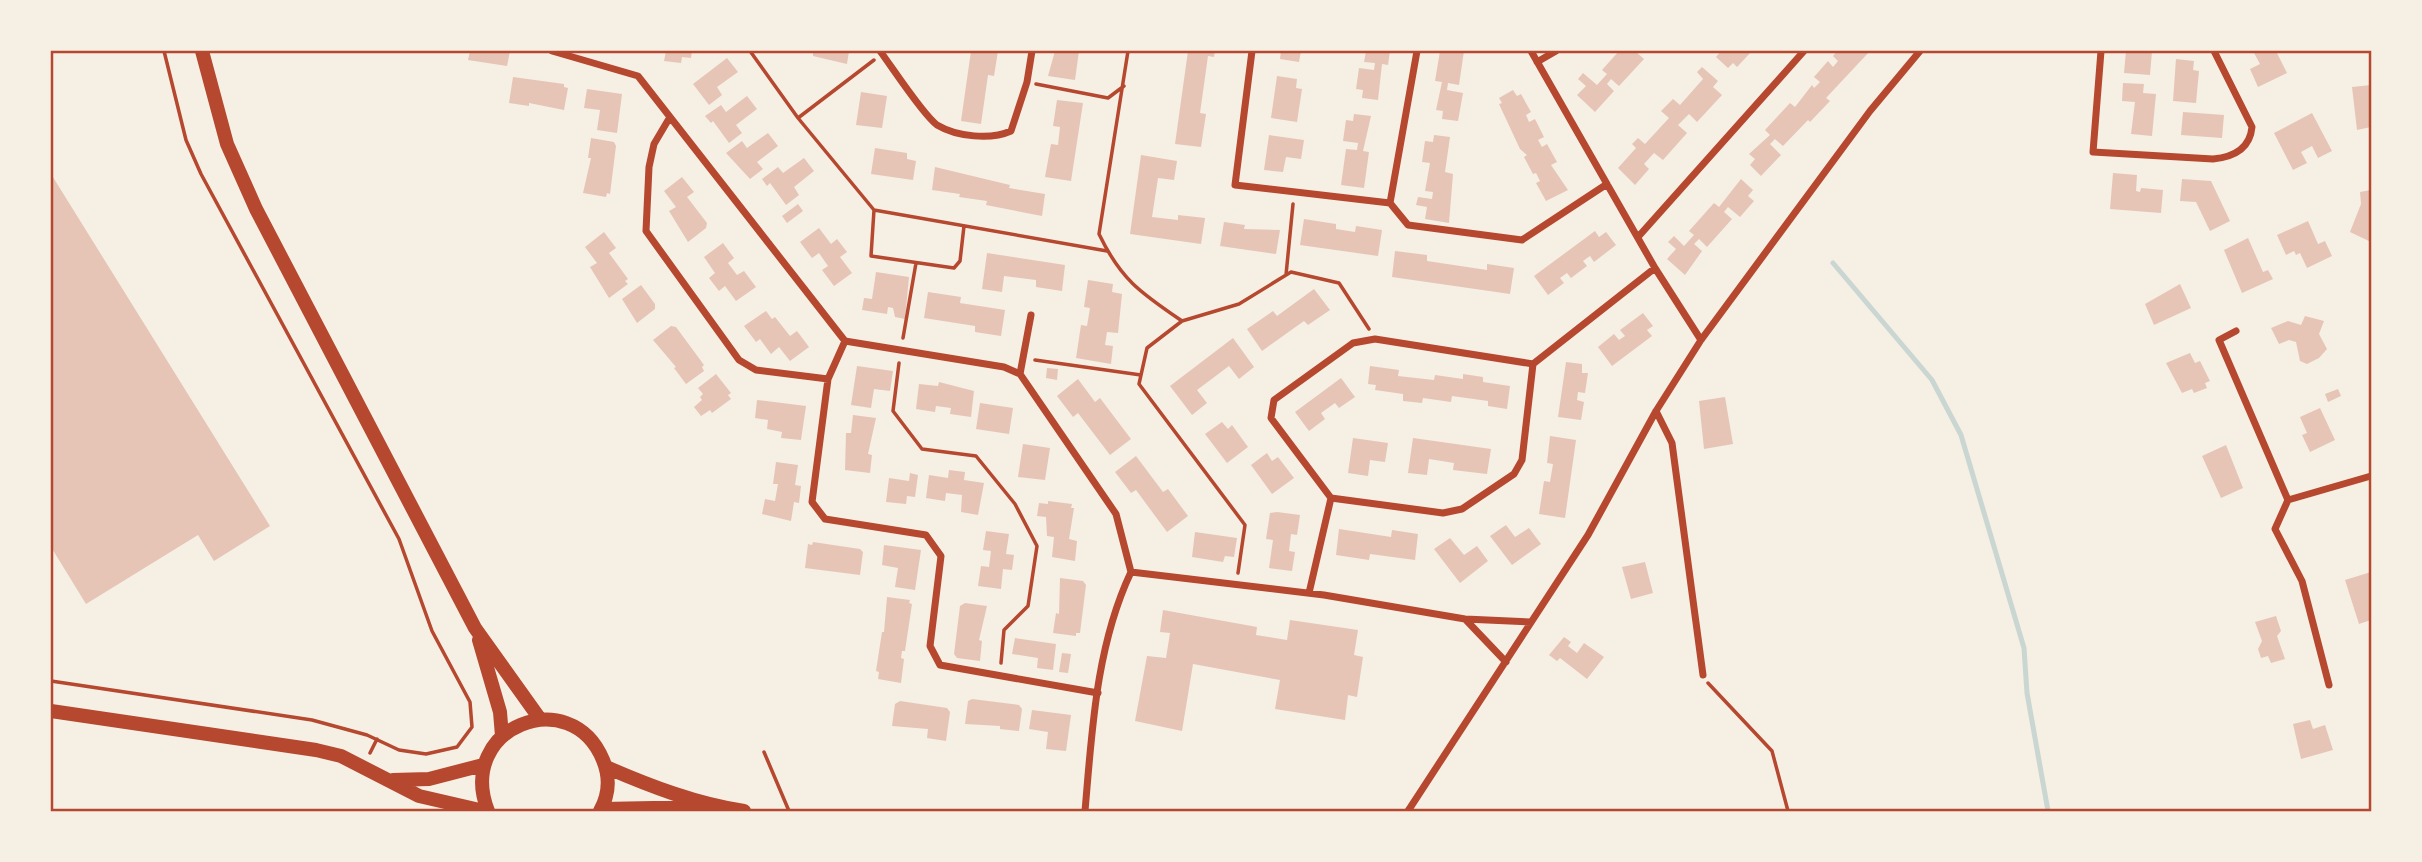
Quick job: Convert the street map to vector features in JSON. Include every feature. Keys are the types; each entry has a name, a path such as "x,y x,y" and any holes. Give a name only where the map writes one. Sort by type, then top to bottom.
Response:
{"main road":[{"path":"202,51 227,144 256,209 475,628 540,719"},
{"path":"475,628 500,712 502,736"},
{"path":"51,710 316,750 341,756 393,780 419,796 486,811 481,781 483,765 502,736 526,722 540,719 574,727 594,744 606,767 607,788 601,810 717,807"},
{"path":"393,780 429,779 483,765"},
{"path":"606,767 645,784 717,807 744,811"}],"street":[{"path":"552,51 638,76 845,341 1004,367 1020,374 1115,514 1131,572 1119,597 1108,636 1098,693 1085,811"},
{"path":"881,52 936,124 966,134 997,137 1011,131 1027,82 1032,51"},
{"path":"1252,51 1236,185 1390,203 1408,225 1522,240 1607,184"},
{"path":"1390,203 1417,51"},
{"path":"1531,51 1655,268 1700,340"},
{"path":"1537,62 1556,51"},
{"path":"1638,237 1804,51"},
{"path":"1408,811 1588,535 1656,411 1700,340 1870,111 1920,51"},
{"path":"2101,51 2093,152 2213,159 2246,147 2251,139 2252,127 2214,51"},
{"path":"670,117 654,144 649,167 646,231 740,360 756,370 828,379"},
{"path":"1532,364 1375,338 1353,343 1274,400 1270,409 1272,418 1331,498 1443,513 1462,509 1514,474 1522,460 1532,364 1655,268"},
{"path":"1020,374 1031,315"},
{"path":"2235,331 2219,340 2288,500 2275,529 2302,581 2329,685"},
{"path":"845,341 828,379 812,502 825,519 926,535 941,556 930,646 940,665 1098,693"},
{"path":"1656,411 1672,443 1703,675"},
{"path":"2288,500 2371,476"},
{"path":"1309,593 1331,498"},
{"path":"1131,572 1309,593 1465,619 1531,622"},
{"path":"1465,619 1506,662"}],"path":[{"path":"51,681 312,720 367,735 399,750 426,754 457,747 472,727 470,702 432,631 399,539 201,174 187,140 164,51"},
{"path":"750,51 798,118 874,209 1107,251"},
{"path":"1128,51 1098,234 1135,290 1182,321"},
{"path":"798,118 881,52"},
{"path":"1027,82 1108,98 1124,86"},
{"path":"1286,275 1295,191"},
{"path":"874,209 871,256 954,268 960,261 964,226"},
{"path":"916,264 893,411 922,449 976,456 1015,504 1037,546 1028,606 1004,630 999,676"},
{"path":"1236,585 1245,525 1139,384 1147,348 1182,321 1239,304 1291,272 1339,283 1375,338"},
{"path":"1023,358 1142,375"},
{"path":"1703,675 1714,692 1772,751 1788,811"},
{"path":"764,752 789,811"}],"building":[{"path":"470,51 510,51 507,66 468,60"},
{"path":"666,51 692,51 691,58 682,57 681,63 664,61"},
{"path":"813,51 849,51 847,64 813,56"},
{"path":"971,51 998,51 994,76 988,75 981,124 961,121"},
{"path":"1055,51 1079,51 1075,80 1048,76"},
{"path":"1188,51 1215,51 1214,57 1208,56 1200,113 1206,114 1201,147 1175,144"},
{"path":"1281,51 1301,51 1299,62 1280,59"},
{"path":"1366,51 1390,51 1388,65 1382,64 1378,100 1362,98 1363,90 1356,89 1359,68 1374,70 1375,63 1364,62"},
{"path":"1440,51 1464,51 1459,85 1448,83 1447,90 1463,93 1458,121 1442,119 1443,111 1436,110 1442,82 1435,81"},
{"path":"1619,51 1635,51 1644,59 1619,86 1611,79 1607,84 1614,91 1595,112 1577,95 1586,86 1578,79 1583,73 1597,85 1607,74 1602,70"},
{"path":"1721,51 1752,51 1737,67 1733,63 1728,68 1716,57"},
{"path":"1837,51 1870,51 1826,98 1830,101 1810,122 1808,120 1783,146 1775,139 1770,144 1781,155 1761,176 1750,165 1755,159 1749,154 1770,135 1765,130 1790,103 1795,107 1812,85 1814,88 1820,82 1814,77 1828,61 1833,67 1838,61 1833,56"},
{"path":"2126,51 2152,51 2150,75 2124,73"},
{"path":"2253,51 2276,51 2287,73 2258,87 2250,69 2260,64"},
{"path":"727,58 738,72 717,87 722,95 709,105 693,84"},
{"path":"2176,59 2194,61 2193,70 2199,71 2196,103 2173,101"},
{"path":"1702,67 1718,81 1713,87 1722,95 1697,122 1689,114 1678,125 1687,133 1663,160 1654,153 1644,164 1649,169 1635,185 1618,168 1636,148 1632,144 1638,138 1645,144 1669,118 1661,111 1673,99 1680,105 1703,79 1697,72"},
{"path":"1277,76 1297,79 1296,88 1302,89 1297,122 1271,118"},
{"path":"513,77 564,84 564,87 568,88 564,110 529,103 529,106 509,103"},
{"path":"2123,83 2144,84 2143,93 2156,94 2152,136 2131,134 2135,102 2122,101"},
{"path":"2371,85 2371,127 2357,130 2352,87"},
{"path":"587,89 622,94 617,133 597,130 600,110 584,108"},
{"path":"1513,90 1517,96 1521,94 1531,112 1526,115 1529,122 1535,119 1544,137 1538,140 1542,147 1547,144 1557,162 1551,165 1568,190 1546,201 1536,183 1540,181 1536,173 1533,174 1524,157 1527,155 1520,149 1499,104 1502,103 1499,98"},
{"path":"861,92 887,96 882,128 856,125"},
{"path":"747,96 757,109 736,125 742,133 729,143 713,121 711,123 705,116 721,105 726,112"},
{"path":"1057,100 1083,103 1071,181 1045,177 1051,144 1058,145 1060,127 1053,126"},
{"path":"2183,112 2224,115 2222,138 2181,135"},
{"path":"2312,113 2332,151 2318,158 2312,146 2301,152 2307,163 2293,170 2274,133"},
{"path":"1354,114 1371,116 1363,151 1369,152 1364,188 1341,185 1346,149 1357,150 1358,143 1343,141 1346,120 1353,121"},
{"path":"768,133 778,146 757,162 763,169 750,179 726,153 742,141 747,148"},
{"path":"1269,135 1304,140 1301,159 1286,157 1283,172 1264,170"},
{"path":"1434,135 1450,137 1445,172 1453,174 1449,223 1425,219 1427,207 1416,205 1418,197 1432,199 1433,192 1425,191 1430,163 1422,162 1425,141 1433,142"},
{"path":"591,138 614,142 616,146 610,194 607,193 606,197 583,193 591,158 588,158"},
{"path":"875,148 907,153 907,159 916,161 913,180 871,174"},
{"path":"1141,155 1177,161 1174,180 1158,178 1152,217 1178,220 1178,215 1205,218 1201,244 1130,234"},
{"path":"804,158 814,171 794,187 799,195 786,205 770,183 767,186 762,179 778,167 783,173"},
{"path":"935,167 1010,185 1009,188 1045,194 1042,216 986,205 987,201 959,197 960,194 932,190"},
{"path":"2113,173 2137,175 2136,191 2140,192 2141,188 2163,190 2161,213 2110,209"},
{"path":"51,174 270,526 214,561 198,535 86,604 51,547"},
{"path":"682,177 694,192 687,197 707,223 706,228 688,242 669,211 676,207 664,191"},
{"path":"1741,179 1753,190 1748,196 1754,201 1740,217 1728,207 1724,212 1732,219 1707,247 1699,239 1694,244 1702,251 1685,275 1667,259 1676,249 1668,242 1674,236 1684,246 1694,235 1689,231 1714,203 1719,207"},
{"path":"2182,179 2211,181 2230,221 2210,231 2196,202 2180,201"},
{"path":"2371,190 2371,242 2350,232 2361,204 2360,192"},
{"path":"798,204 803,211 787,223 782,216"},
{"path":"1304,219 1336,224 1336,229 1355,232 1356,226 1382,230 1378,256 1300,245"},
{"path":"2308,221 2318,244 2325,241 2332,256 2307,268 2300,253 2296,255 2294,251 2286,255 2277,235"},
{"path":"1224,222 1245,225 1244,229 1280,230 1276,254 1220,246"},
{"path":"819,228 831,244 837,239 847,252 840,257 852,273 834,286 822,270 828,266 819,253 812,258 800,242"},
{"path":"1595,231 1599,237 1606,232 1616,245 1594,262 1590,256 1583,261 1587,266 1571,278 1567,273 1560,278 1564,283 1548,295 1534,276"},
{"path":"604,232 616,248 609,253 628,279 625,281 628,284 609,298 590,267 597,263 585,247"},
{"path":"2248,238 2263,272 2268,270 2273,279 2242,293 2224,250"},
{"path":"723,243 734,258 728,263 737,275 744,271 756,287 736,301 725,286 719,291 709,278 715,273 704,257"},
{"path":"1395,251 1427,255 1427,261 1487,270 1487,264 1514,268 1510,294 1392,277"},
{"path":"987,253 1065,265 1062,291 1036,287 1036,280 1004,276 1002,292 982,289"},
{"path":"876,272 909,277 905,319 895,317 893,308 888,307 887,314 862,310 864,298 872,299"},
{"path":"1088,280 1113,284 1112,292 1122,294 1118,333 1107,332 1105,345 1113,346 1111,364 1076,358 1081,325 1087,326 1090,308 1084,307"},
{"path":"2180,284 2191,308 2154,325 2145,304"},
{"path":"641,285 655,304 655,309 637,323 622,299"},
{"path":"1314,289 1330,310 1308,325 1304,321 1262,351 1247,329 1273,311 1277,316"},
{"path":"928,292 961,297 960,303 1005,310 1001,336 975,332 975,326 924,318"},
{"path":"766,311 772,319 775,317 790,336 797,331 809,347 790,361 779,347 771,354 760,339 756,342 744,326"},
{"path":"1643,313 1653,326 1647,330 1652,336 1612,366 1598,347 1614,334 1619,340 1625,336 1620,330"},
{"path":"2305,316 2324,321 2319,334 2327,349 2319,358 2307,364 2300,361 2296,342 2289,340 2279,344 2271,328 2288,321 2301,325"},
{"path":"671,326 676,327 704,365 704,371 686,384 674,368 676,367 653,340"},
{"path":"1233,338 1254,367 1239,379 1229,366 1197,390 1207,403 1192,415 1170,386"},
{"path":"2190,353 2195,363 2200,361 2210,381 2205,383 2207,388 2194,393 2192,389 2182,393 2166,363"},
{"path":"1566,362 1582,364 1582,373 1588,373 1585,393 1578,392 1577,400 1584,402 1581,420 1558,417"},
{"path":"857,366 893,371 890,391 874,389 871,408 851,405"},
{"path":"1370,366 1399,370 1398,376 1434,380 1435,375 1463,379 1463,374 1483,377 1483,382 1510,386 1507,409 1488,406 1488,401 1452,396 1451,402 1423,398 1422,403 1403,401 1403,394 1375,390 1376,385 1368,384"},
{"path":"1047,368 1058,369 1057,380 1046,378"},
{"path":"716,374 731,393 728,395 731,399 712,413 710,410 701,416 694,407 702,400 700,397 703,394 698,388"},
{"path":"1341,378 1355,397 1339,408 1335,403 1321,413 1325,419 1309,431 1295,412"},
{"path":"1078,379 1095,402 1100,398 1131,439 1110,455 1078,413 1073,417 1057,396"},
{"path":"939,382 974,391 971,417 950,414 951,408 936,406 935,412 916,409 919,384 938,386"},
{"path":"2338,389 2341,396 2328,402 2325,394"},
{"path":"1725,397 1733,444 1704,449 1699,401"},
{"path":"757,400 806,406 801,440 781,438 782,432 767,429 768,420 755,418"},
{"path":"980,403 1013,408 1009,434 976,429"},
{"path":"2320,408 2335,440 2310,452 2302,435 2307,433 2300,417"},
{"path":"853,415 876,418 868,454 872,455 870,473 845,470 846,433 851,433"},
{"path":"1222,422 1228,429 1232,425 1248,447 1227,463 1205,434"},
{"path":"1550,436 1576,440 1565,518 1539,514 1544,481 1550,482 1553,464 1547,463"},
{"path":"1353,438 1388,443 1385,462 1370,460 1368,476 1348,473"},
{"path":"1413,438 1491,449 1487,474 1453,470 1454,463 1429,459 1427,475 1408,473"},
{"path":"1023,444 1050,448 1045,480 1018,477"},
{"path":"2226,445 2243,488 2221,498 2202,456"},
{"path":"1267,453 1272,461 1278,457 1294,478 1272,494 1251,465"},
{"path":"1136,456 1163,492 1168,489 1188,516 1167,532 1136,490 1131,493 1115,472"},
{"path":"776,462 798,465 795,485 801,486 799,503 794,502 791,521 762,514 765,499 775,501 778,484 773,484"},
{"path":"949,470 965,472 964,480 984,483 978,515 961,512 962,495 946,493 945,501 926,498 929,475 948,478"},
{"path":"910,473 918,475 915,497 907,496 906,504 886,502 889,478 909,481"},
{"path":"1048,501 1072,504 1071,508 1074,508 1069,539 1077,541 1075,561 1052,557 1054,537 1047,536 1046,517 1037,516 1039,503 1048,504"},
{"path":"1270,513 1300,515 1297,535 1291,534 1289,551 1295,552 1292,571 1269,568 1273,540 1266,539"},
{"path":"1506,525 1515,537 1529,528 1541,544 1512,565 1490,536"},
{"path":"1339,529 1391,537 1392,530 1418,534 1415,560 1370,554 1369,560 1336,555"},
{"path":"986,531 1009,534 1006,554 1014,555 1012,570 1003,569 1001,589 978,586 981,566 989,567 991,551 983,550"},
{"path":"1195,532 1237,538 1234,557 1225,556 1223,562 1192,557"},
{"path":"1450,538 1464,555 1477,546 1488,561 1460,583 1434,549"},
{"path":"813,542 860,549 863,552 860,575 805,568 808,544 812,545"},
{"path":"884,545 921,550 915,590 895,587 898,568 882,565"},
{"path":"1645,562 1653,593 1631,599 1622,567"},
{"path":"2371,572 2371,620 2359,624 2345,580"},
{"path":"1060,578 1083,581 1086,585 1080,633 1076,633 1076,636 1053,633 1056,613 1059,614"},
{"path":"887,597 910,600 909,603 912,604 905,651 902,651 901,658 904,659 901,683 878,679 879,672 876,671 884,632"},
{"path":"965,603 987,606 979,640 982,641 980,661 957,658 954,654 960,606"},
{"path":"1163,610 1257,627 1256,635 1287,640 1290,620 1358,630 1354,655 1363,657 1357,697 1348,695 1345,720 1275,709 1280,680 1193,664 1182,731 1135,721 1147,656 1166,658 1170,633 1160,632"},
{"path":"2276,616 2281,631 2277,636 2285,659 2271,663 2268,656 2261,658 2258,649 2262,641 2255,622"},
{"path":"1564,637 1571,642 1568,646 1577,653 1584,643 1604,657 1587,679 1560,658 1557,661 1549,655"},
{"path":"1015,638 1056,644 1053,670 1037,668 1038,658 1012,654"},
{"path":"1062,653 1071,654 1068,673 1059,672"},
{"path":"972,699 1019,705 1022,709 1019,731 1000,729 1000,726 965,724 968,701"},
{"path":"900,701 947,708 950,712 946,741 927,738 928,729 892,726 895,704"},
{"path":"1032,710 1071,715 1066,751 1046,749 1048,732 1029,729"},
{"path":"2310,720 2313,729 2325,725 2333,750 2301,759 2293,724"}],"waterway":[{"path":"1833,263 1932,380 1961,435 2024,648 2027,693 2048,811"}]}
